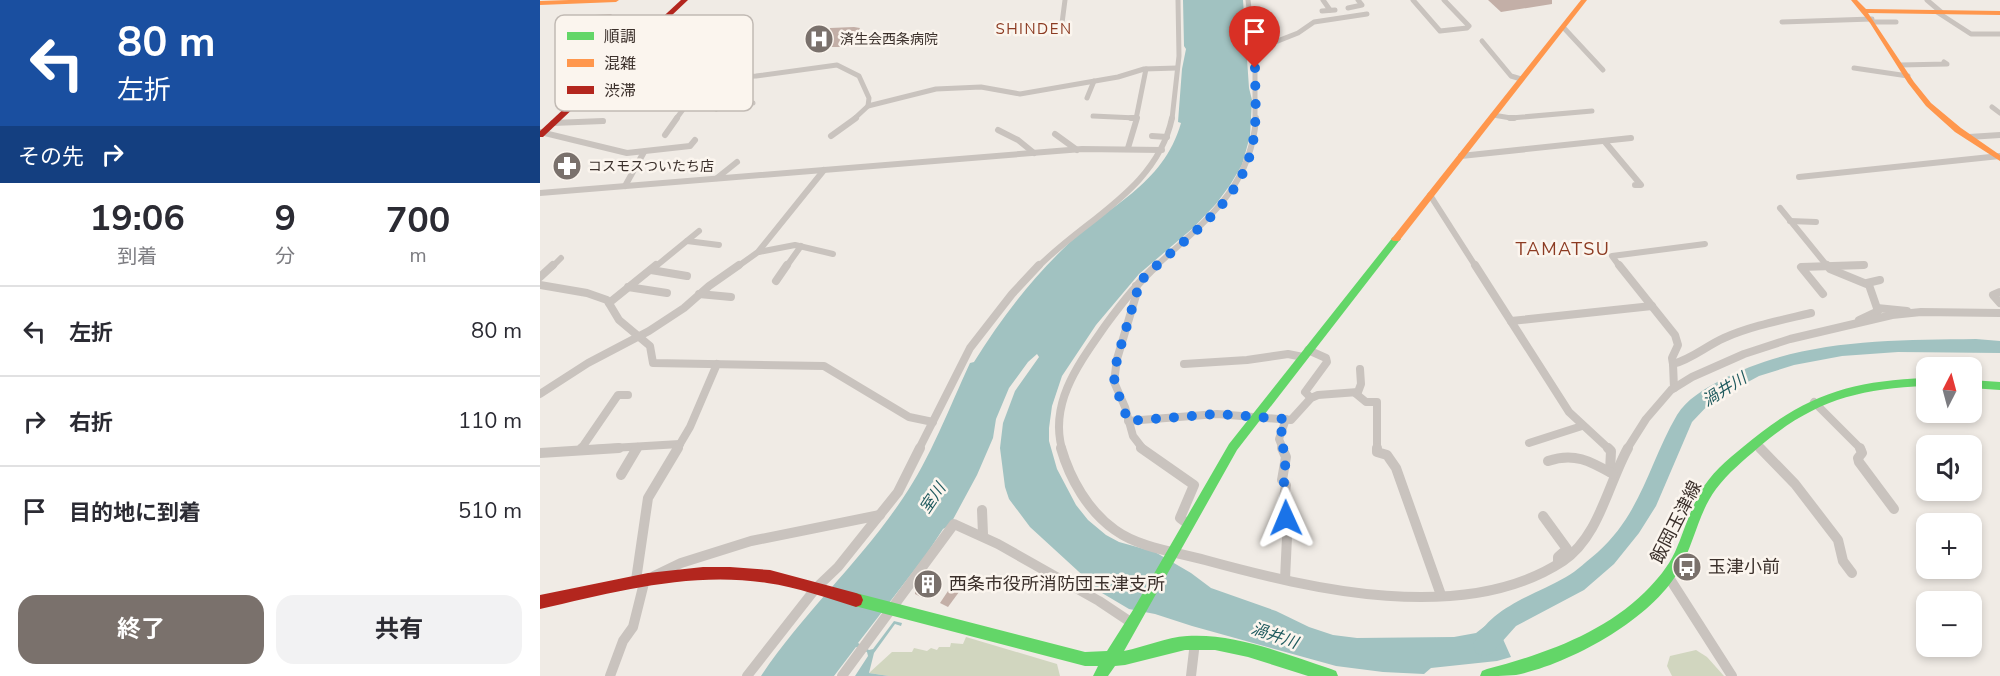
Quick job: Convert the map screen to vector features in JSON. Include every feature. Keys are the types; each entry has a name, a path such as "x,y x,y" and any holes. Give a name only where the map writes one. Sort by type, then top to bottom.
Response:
{"street":[{"path":"540,3 616,0"},
{"path":"669,15 685,0"},
{"path":"1061,31 1065,0"},
{"path":"747,676 820,590 897,492 970,348 1013,294 1060,245 1136,184 1146,174 1162,150 1167,137 1177,68 1180,38 1178,0"},
{"path":"1248,0 1253,25 1255,57 1254,133 1251,152 1238,182 1199,230 1136,286 1075,366 1061,412 1059,430 1061,446 1073,480 1107,524 1126,537 1172,553 1285,579 1366,592 1441,596 1476,594 1504,589 1538,575 1573,553 1586,537 1612,473 1643,423 1674,388 1718,365 1790,338 1912,312"},
{"path":"1322,11 1332,10 1323,0"},
{"path":"1358,0 1362,5 1350,7 1358,14"},
{"path":"1413,0 1440,31 1467,28 1469,26 1444,0"},
{"path":"1100,676 1233,447 1584,0"},
{"path":"1854,0 1870,17 1932,109 1998,157"},
{"path":"1927,0 1939,12 1971,34 2000,34"},
{"path":"1782,22 1939,12 2000,13"},
{"path":"1255,57 1260,48 1298,33 1314,22 1367,14"},
{"path":"1870,17 1896,22"},
{"path":"1563,27 1603,70"},
{"path":"1482,41 1511,76 1521,79"},
{"path":"1900,64 1947,64 1944,62"},
{"path":"753,74 837,65 859,76 869,93 868,106"},
{"path":"831,136 868,106 936,89 976,87 1020,94 1146,69 1177,68"},
{"path":"1854,68 1908,76"},
{"path":"1128,148 1144,88 1146,69"},
{"path":"1087,98 1094,81"},
{"path":"1992,107 2000,113"},
{"path":"541,133 566,111"},
{"path":"665,135 682,111"},
{"path":"1493,115 1511,118 1592,111"},
{"path":"1093,116 1136,118"},
{"path":"553,123 603,121"},
{"path":"998,130 1018,140 1035,153"},
{"path":"541,133 621,153 690,146 695,140"},
{"path":"1055,134 1077,150"},
{"path":"1969,137 2000,135"},
{"path":"1152,136 1167,137"},
{"path":"1461,156 1631,138"},
{"path":"1605,142 1641,185 1635,185"},
{"path":"540,193 1077,150 1128,148 1162,150"},
{"path":"626,186 644,152"},
{"path":"1799,177 1998,157"},
{"path":"717,178 736,162"},
{"path":"540,394 588,363 637,338 684,308 699,294 758,252 824,170"},
{"path":"1430,195 1557,394 1582,426 1611,451 1612,473"},
{"path":"1780,208 1833,271 1867,283 1880,280"},
{"path":"1790,221 1816,222"},
{"path":"609,303 699,231"},
{"path":"687,241 719,245"},
{"path":"1674,388 1672,358 1678,348 1677,340 1668,324 1612,256 1705,244"},
{"path":"758,252 801,246 833,254"},
{"path":"776,281 801,246"},
{"path":"540,277 561,258"},
{"path":"1824,294 1797,267 1864,265"},
{"path":"651,270 687,276"},
{"path":"1867,283 1877,308"},
{"path":"540,285 586,293 609,303 619,320 637,338 650,346 651,360 656,364 824,366 909,417 933,422"},
{"path":"1136,286 1137,292 1117,359 1114,382 1133,436 1141,448 1194,485 1180,518 1188,524"},
{"path":"628,287 668,294"},
{"path":"2000,292 1993,295 2000,303"},
{"path":"699,294 731,297"},
{"path":"1511,321 1652,306"},
{"path":"1877,308 1966,315 2000,314"},
{"path":"1859,322 1860,319 1876,312 1877,308"},
{"path":"1673,364 1698,355 1726,337 1762,324 1811,313"},
{"path":"1184,364 1305,353 1326,358 1327,362 1305,392 1311,398"},
{"path":"610,676 623,641 633,627 645,578 648,498 680,444 717,364"},
{"path":"1355,393 1361,384 1360,369"},
{"name":"飯岡玉津線","path":"1487,676 1501,675 1554,654 1617,622 1638,608 1668,576 1679,559 1710,487 1755,443 1786,418 1815,402 1861,385 1916,382"},
{"path":"1982,385 2000,386"},
{"path":"1128,421 1217,414 1286,419 1295,417 1311,398 1324,393 1355,393 1366,402 1377,402 1377,452 1387,455 1396,468 1441,596"},
{"path":"581,450 618,395 628,395"},
{"path":"1815,402 1861,449 1859,462 1894,509"},
{"path":"1285,579 1287,537 1283,505 1286,485 1282,480 1287,457 1279,439 1286,419"},
{"path":"1529,443 1582,426"},
{"path":"1755,443 1795,484 1838,540 1843,561 1852,573"},
{"path":"540,453 680,444"},
{"path":"621,475 638,447"},
{"path":"1548,460 1565,454 1581,457 1612,473"},
{"path":"981,510 983,534"},
{"path":"645,578 666,568 742,542 806,527 880,515"},
{"path":"1543,516 1568,549 1558,557 1558,563"},
{"path":"842,676 954,524 983,534 1040,569 1135,619"},
{"path":"540,602 645,578 689,573 760,575 981,630 1050,650 1108,661 1152,652 1177,643 1195,642 1237,648 1331,676"},
{"path":"1668,576 1732,676"},
{"path":"1191,676 1195,642"}],"green space":[{"path":"966,637 1057,664 1060,676 889,676 869,673 892,652 912,652 914,648 927,651 931,648 937,650 939,647 950,647 951,643 963,644"},
{"path":"1696,650 1707,657 1724,676 1672,676 1667,666 1670,656"}],"water":[{"name":"室川","path":"1183,0 1243,0 1249,88 1252,100 1250,136 1242,165 1216,204 1193,228 1139,274 1096,325 1062,376 1052,406 1049,428 1049,441 1057,469 1076,505 1088,520 1106,535 1119,542 1155,552 1191,573 1211,588 1276,611 1309,627 1333,635 1357,638 1454,637 1476,633 1494,619 1511,657 1497,661 1431,668 1424,674 1336,666 1155,614 1129,609 1102,593 1030,527 1009,499 1005,487 1000,448 1003,423 1015,391 1039,357 1037,354 1028,362 1009,388 996,419 993,438 977,475 950,525 943,529 926,555 858,643 869,650 873,649 894,621 902,623 901,626 895,624 874,653 869,673 889,676 855,676 868,656 867,652 856,647 834,676 761,676 795,630 869,544 903,498 931,449 970,363 974,362 1016,302 1065,247 1148,179 1173,145 1181,123 1178,122 1186,49 1184,46"}],"building":[{"path":"1488,0 1552,0 1552,4 1501,12"},
{"path":"830,28 860,28 852,44 844,47 813,47 822,31 829,31"},
{"name":"西条市役所消防団玉津支所","path":"931,573 939,576 937,581 923,598 915,594 915,590"},
{"path":"950,588 959,592 948,607 940,603"}],"waterway":[{"name":"渦井川","path":"1484,645 1508,618 1576,583 1607,557 1632,527 1649,500 1685,418 1705,397 1753,371 1794,359 1842,350 1898,346 2000,347"}],"traffic: fast":[{"path":"1100,676 1138,615 1233,447 1396,239"},
{"path":"1487,676 1537,662 1586,641 1609,628 1650,596 1667,577 1679,558 1700,505 1713,483 1745,452 1787,419 1828,398 1850,391 1873,386 1916,382"},
{"path":"1982,385 2000,386"},
{"path":"856,600 1085,659 1125,658 1185,643 1215,643 1248,650 1331,676"}],"traffic: slow":[{"path":"540,3 616,0"},
{"path":"1396,239 1584,0"},
{"path":"1854,0 1872,22 1911,83 1929,105 1958,130 2000,159"},
{"path":"1866,11 2000,13"}],"traffic: jam":[{"path":"669,15 685,0"},
{"path":"540,135 566,111"},
{"path":"540,602 648,580 730,573 782,579 856,600"}],"place":[{"name":"済生会西条病院","path":"819,39"},
{"name":"コスモスついたち店","path":"567,166"},
{"name":"玉津小前","path":"1687,567"},
{"name":"西条市役所消防団玉津支所","path":"928,584"}],"district":[{"name":"SHINDEN","path":"1034,29"},
{"name":"TAMATSU","path":"1563,249"}],"route":[{"path":"1255,68 1254,133 1246,165 1238,182 1199,230 1149,272 1136,286 1137,292 1117,359 1114,382 1125,406 1128,421 1217,414 1286,419 1279,439 1287,457 1282,480 1286,485 1283,505 1286,518"}]}
